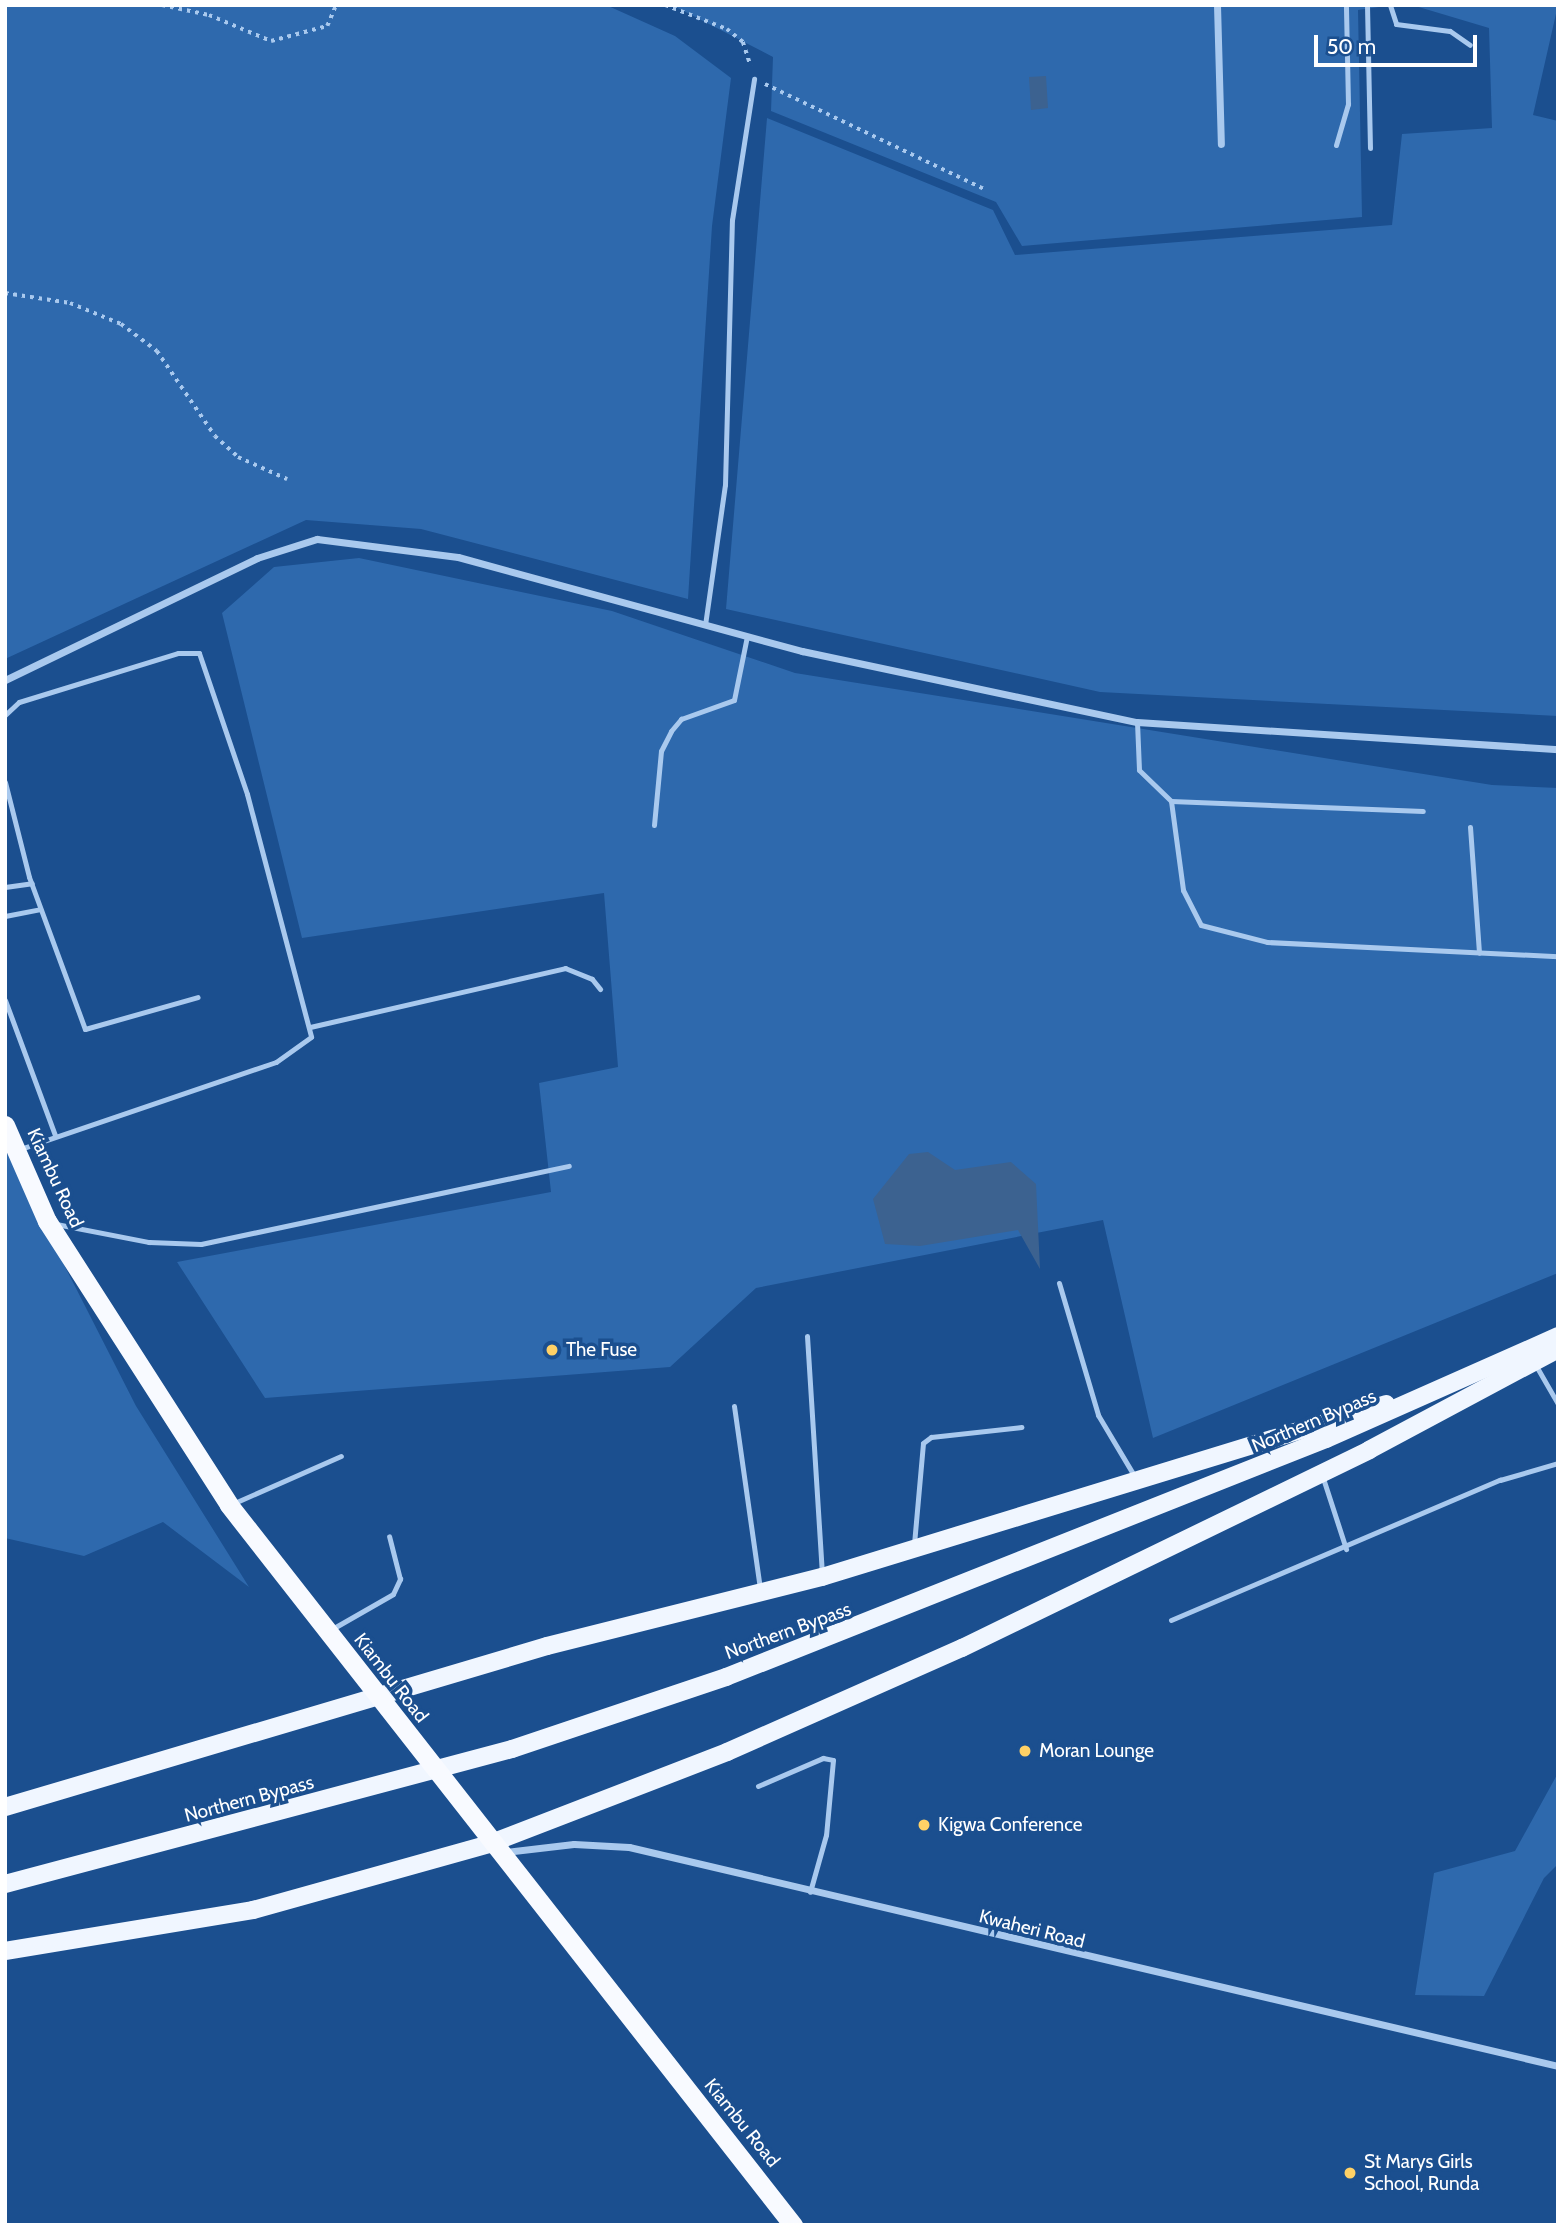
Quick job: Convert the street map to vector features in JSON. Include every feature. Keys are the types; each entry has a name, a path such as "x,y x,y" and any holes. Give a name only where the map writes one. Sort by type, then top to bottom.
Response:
{"highway":[{"name":"Kiambu Road","path":"5,1125 47,1221 229,1505 377,1699 793,2225"}],"main road":[{"name":"Northern Bypass","path":"5,1884 512,1749 726,1677 944,1595 1438,1390 1558,1336"},
{"path":"5,1951 186,1925 494,1848 727,1752 937,1659 1321,1473 1535,1364 1558,1349"},
{"path":"5,1807 377,1699 547,1646 822,1577 1137,1479 1438,1390"}],"street":[{"path":"1217,5 1221,144"},
{"path":"5,680 257,558 317,539 458,557 747,636 985,694 1137,722 1558,749"},
{"name":"Kwaheri Road","path":"494,1848 574,1844 629,1847 810,1892 1558,2066"}],"lane":[{"path":"1336,145 1348,104 1346,5"},
{"path":"1367,5 1370,148"},
{"path":"1390,5 1396,24 1450,31 1470,45"},
{"path":"705,625 725,485 732,220 754,79"},
{"path":"654,825 662,751 671,731 681,719 734,700 747,636"},
{"path":"5,715 19,702 189,650 199,653 247,794 310,1027 303,1047 276,1062 55,1135 17,1151"},
{"path":"1137,722 1139,770 1171,801 1182,890 1200,925 1267,942 1558,957"},
{"path":"5,782 40,909 85,1029 198,997"},
{"path":"1171,801 1423,811"},
{"path":"1470,827 1479,953"},
{"path":"5,887 32,883"},
{"path":"5,916 40,909"},
{"path":"310,1027 565,968 592,979 600,989"},
{"path":"5,1000 55,1135"},
{"path":"47,1221 123,1238 201,1244 569,1166"},
{"path":"1059,1283 1098,1415 1137,1479"},
{"path":"807,1336 822,1577"},
{"path":"1535,1364 1558,1404"},
{"path":"734,1406 760,1592"},
{"path":"913,1550 923,1443 1021,1427"},
{"path":"229,1505 341,1455"},
{"path":"1171,1620 1346,1549 1500,1480 1558,1463"},
{"path":"1321,1473 1346,1549"},
{"path":"327,1632 393,1594 400,1579 388,1536"},
{"path":"758,1786 823,1758 832,1760 826,1835 810,1892"}],"path":[{"path":"162,5 209,15 271,41 327,26 336,5"},
{"path":"665,5 727,29 743,42 754,79 984,189"},
{"path":"5,293 70,303 121,324 157,351 215,436 238,457 287,479"}],"shaded area":[{"path":"5,5 606,5 675,36 731,78 712,226 688,599 421,529 306,520 5,659"},
{"path":"672,5 1393,5 1358,10 1362,217 1022,246 996,202 771,111 773,57"},
{"path":"1412,5 1558,5 1533,115 1558,121 1558,716 1100,692 726,609 767,118 993,210 1015,255 1392,225 1402,134 1492,128 1489,28"},
{"path":"1046,76 1048,108 1031,110 1029,77"},
{"path":"359,558 612,611 795,673 1492,785 1558,788 1558,1273 1153,1438 1103,1220 756,1288 670,1367 265,1398 177,1262 551,1192 539,1083 618,1067 604,893 302,938 222,613 274,567"},
{"path":"5,1149 136,1406 249,1587 163,1522 84,1556 5,1538"},
{"path":"928,1152 955,1170 1011,1162 1036,1184 1040,1269 1018,1230 920,1246 885,1244 873,1199 909,1154"},
{"path":"1558,1773 1558,1864 1544,1878 1484,1996 1415,1995 1434,1873 1515,1851"}],"place":[{"name":"The Fuse","path":"552,1350"},
{"name":"Moran Lounge","path":"1025,1751"},
{"name":"Kigwa Conference","path":"924,1825"},
{"name":"St Marys Girls School, Runda","path":"1350,2173"}]}
